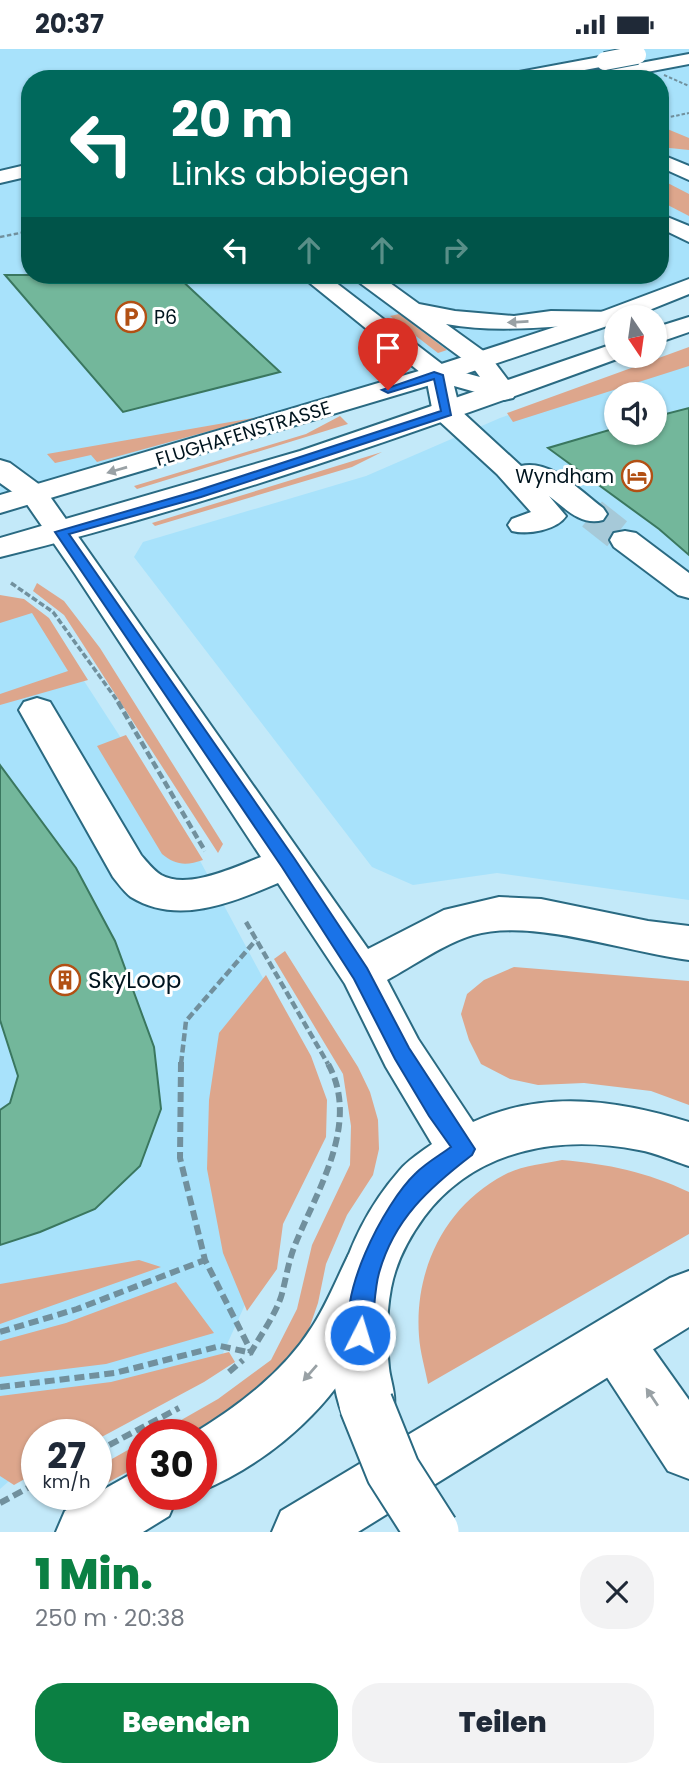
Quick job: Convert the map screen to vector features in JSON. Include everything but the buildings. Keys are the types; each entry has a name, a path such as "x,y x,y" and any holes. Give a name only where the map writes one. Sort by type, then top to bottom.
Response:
{"main road":[{"path":"557,70 670,49"},
{"path":"621,54 667,70"},
{"path":"670,71 689,59"},
{"path":"669,164 689,174"},
{"path":"0,177 21,172"},
{"path":"0,189 21,186"},
{"path":"669,225 689,235"},
{"path":"323,284 438,375 504,392"},
{"path":"376,284 480,360 504,392"},
{"name":"FLUGHAFENSTRASSE","path":"641,305 689,286"},
{"path":"412,310 455,318 514,323 604,317"},
{"name":"FLUGHAFENSTRASSE","path":"0,504 438,375 604,319"},
{"path":"667,332 689,324"},
{"name":"FLUGHAFENSTRASSE","path":"0,548 197,495 447,413 604,355"},
{"path":"438,375 447,413 507,468 551,516 523,525"},
{"path":"507,468 538,474 592,515"},
{"path":"0,469 34,494 288,863 361,974 402,1053 436,1110 464,1149"},
{"path":"625,540 689,588"},
{"path":"37,710 127,866 145,886 168,894 195,895 288,863"},
{"path":"361,974 459,922 499,913 541,915 648,938 689,943"},
{"path":"217,1453 234,1443 291,1395 330,1350 390,1221 423,1179 464,1149 508,1129 557,1120 607,1121 659,1131 689,1144"},
{"path":"368,1272 360,1313 359,1346 366,1404 386,1460 403,1492 432,1532"},
{"path":"302,1532 689,1297"},
{"path":"616,1343 689,1450"},
{"path":"86,1532 126,1508"}],"path":[{"path":"669,118 689,113"},
{"path":"0,237 21,233"},
{"path":"9,582 53,612 114,694 331,1069 340,1108 336,1145 294,1247 280,1299 252,1353 220,1380"},
{"path":"252,1353 205,1260 180,1158 179,1081 186,1021 256,940"},
{"path":"0,1332 76,1309 205,1260"},
{"path":"0,1387 115,1373 220,1346 252,1353"},
{"path":"112,1443 187,1403"},
{"path":"0,1503 21,1492"}],"shaded area":[{"path":"0,49 689,49 689,286 629,305 604,305 604,313 0,504"},
{"path":"669,130 689,138 689,150 669,148"},
{"path":"669,184 689,194 689,216 669,206"},
{"path":"399,314 447,350 438,353 390,316"},
{"path":"689,347 689,366 639,382 604,382 604,393 513,422 507,413 631,368 667,368 667,355"},
{"path":"689,351 689,900 497,873 413,885 372,867 134,557 143,542 366,476 500,418 641,368 667,368 667,359"},
{"path":"264,416 97,462 91,455 55,463 47,454"},
{"path":"340,416 348,424 137,489 134,486 306,434"},
{"path":"382,452 352,467 155,526 152,523"},
{"path":"37,583 64,601 100,648 223,844 218,853 64,615 33,591"},
{"path":"0,595 24,599 49,618 88,680 0,705 0,694 68,671 32,613 0,623"},
{"path":"0,599 42,616 198,857 265,982 248,1298 219,1362 77,1419 21,1419 21,1465 16,1475 0,1489"},
{"path":"126,735 203,860 181,863 162,854 97,746"},
{"path":"285,951 358,1067 370,1092 378,1120 379,1149 373,1175 347,1215 326,1264 318,1303 302,1349 273,1385 217,1422 217,1419 183,1419 218,1399 271,1360 297,1309 312,1245 350,1165 351,1126 343,1074 274,959"},
{"path":"514,967 689,981 689,1105 651,1091 584,1083 538,1085 510,1079 481,1064 469,1040 461,1014 467,994 484,980"},
{"path":"266,975 311,1056 327,1100 326,1137 283,1224 277,1269 247,1311 223,1253 207,1169 209,1100 219,1033"},
{"path":"562,1160 627,1170 689,1192 689,1234 428,1384 420,1342 419,1311 428,1264 438,1242 465,1204 483,1188 517,1169"},
{"path":"139,1260 161,1267 0,1324 0,1284"},
{"path":"176,1282 214,1333 106,1364 0,1377 0,1341 66,1323"},
{"path":"229,1352 235,1362 135,1419 126,1419 126,1424 112,1431 112,1419 21,1419 21,1481 14,1485 0,1476 0,1396 111,1382"},
{"path":"126,1451 126,1473 112,1480 112,1459"}],"tunnel":[{"path":"592,514 625,540"}],"place":[{"name":"P6","path":"131,317"},
{"name":"Wyndham","path":"637,476"},
{"name":"SkyLoop","path":"65,980"}],"route":[{"path":"360,1335 360,1313 368,1272 390,1221 423,1179 464,1149 436,1110 402,1053 361,974 61,532 197,495 447,413 438,375 388,390"}]}
